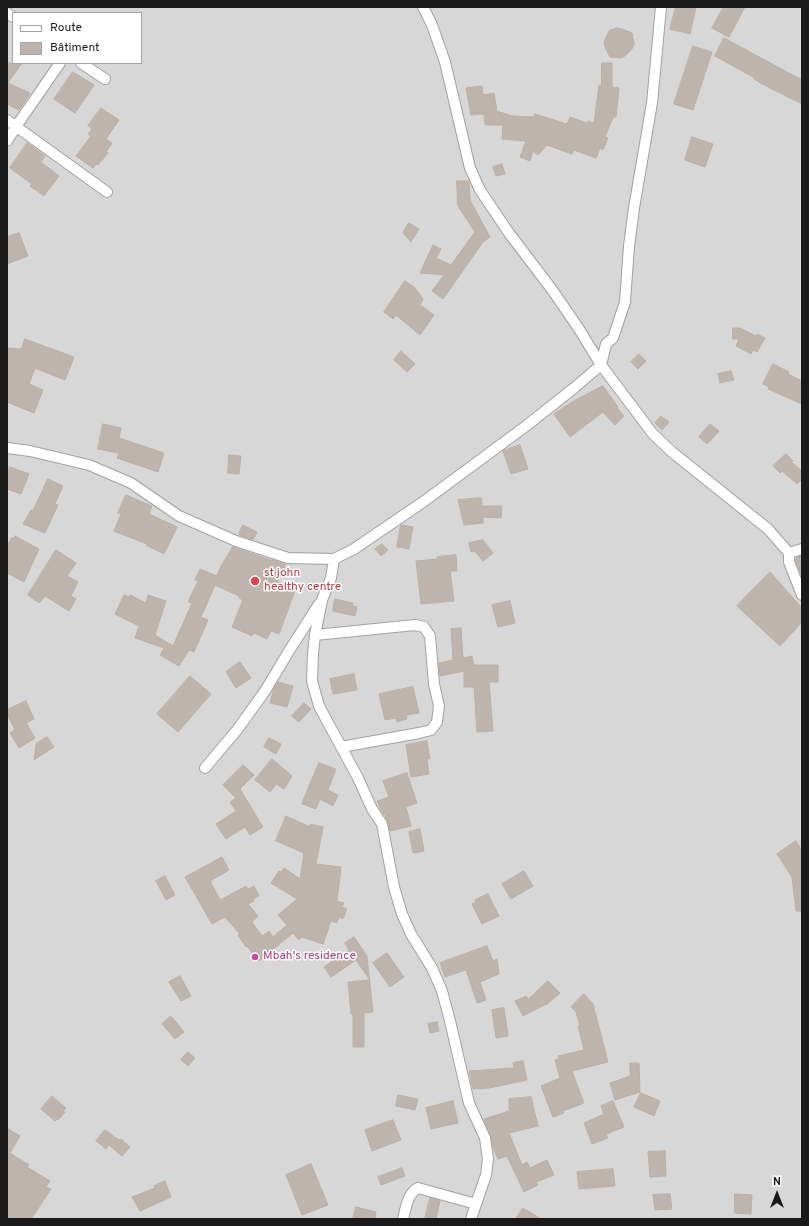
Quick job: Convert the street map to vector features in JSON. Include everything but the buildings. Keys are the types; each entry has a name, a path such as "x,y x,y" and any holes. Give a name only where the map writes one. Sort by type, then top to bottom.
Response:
{"street":[{"path":"423,7 432,25 445,62 470,168 480,190 509,233 575,323 601,365 653,434 672,452 768,529 790,553 789,562 802,595"},
{"path":"7,448 30,451 89,464 131,483 179,516 236,541 280,556 288,558 334,559 354,549 423,502 532,421 601,365 606,344 613,338 625,302 628,246 652,103 661,7"},
{"path":"7,141 59,64"},
{"path":"82,64 105,79"},
{"path":"7,120 17,125 107,192"},
{"path":"790,553 802,549"},
{"path":"204,768 237,730 253,708 322,600 331,578 334,559"},
{"path":"322,600 315,635 312,681 319,706 358,778 372,809 382,824 394,887 402,914 411,934 432,968 442,991 469,1103 485,1138 488,1158 486,1175 471,1219"},
{"path":"315,635 416,625 424,627 430,636 434,684 439,706 437,722 431,730 341,747"},
{"path":"403,1219 410,1194 413,1190 418,1188 476,1204"}],"shaded area":[{"path":"7,7 802,7 802,1219 7,1219"}],"place":[{"name":"st john healthy centre","path":"255,581"},
{"name":"Mbah's residence","path":"255,957"}]}
